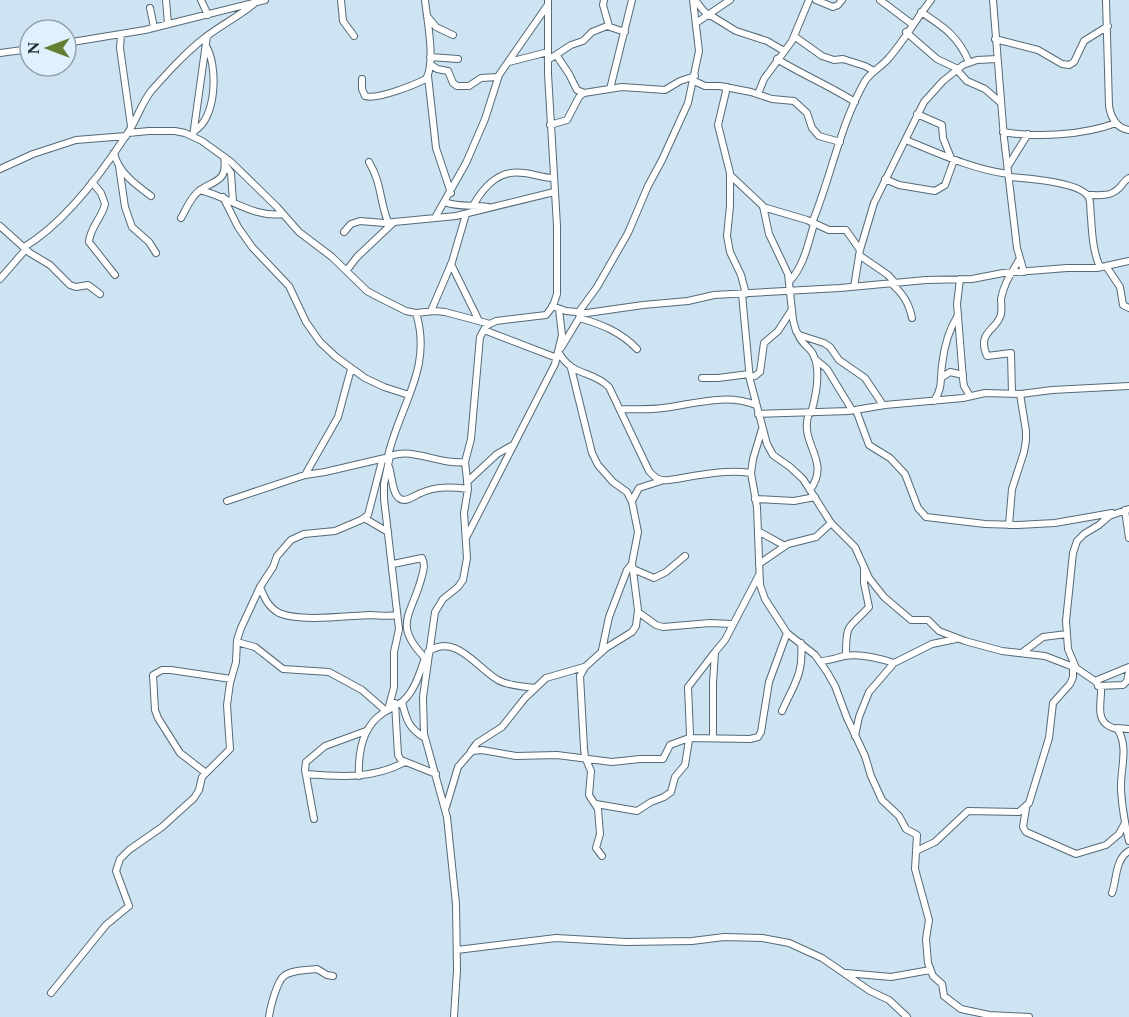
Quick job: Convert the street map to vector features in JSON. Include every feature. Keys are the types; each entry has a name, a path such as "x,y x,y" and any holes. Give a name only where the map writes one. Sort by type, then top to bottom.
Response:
{"street":[{"path":"165,0 168,24"},
{"path":"201,0 208,15"},
{"path":"78,41 168,24 265,0"},
{"path":"341,0 343,21 354,36"},
{"path":"425,0 430,60 428,76 436,148 451,193"},
{"path":"604,0 603,5 609,26"},
{"path":"610,89 632,0"},
{"path":"694,0 710,15 736,31 767,41 784,51"},
{"path":"466,538 538,401 559,354 632,225 688,103 699,51 694,0"},
{"path":"696,23 730,0"},
{"path":"758,94 764,79 794,36 809,0"},
{"path":"816,0 833,7 842,0"},
{"path":"880,0 912,24"},
{"path":"789,282 802,264 813,224 855,102 867,79 887,60 931,0"},
{"path":"993,0 1003,132 1019,259 1024,272"},
{"path":"1106,0 1107,94 1110,115 1116,123 1125,130 1129,130"},
{"path":"0,279 25,248 67,214 128,132 151,92 207,36 256,2"},
{"path":"548,3 550,125 557,226 555,308 562,335 559,354"},
{"path":"436,216 451,193 485,119 498,77 548,3"},
{"path":"150,8 154,27"},
{"path":"921,12 957,39 969,62"},
{"path":"427,15 436,27 453,35"},
{"path":"548,60 571,45 583,41 591,32 609,26 625,32"},
{"path":"995,39 1038,50 1062,64 1069,65 1074,62 1084,41 1108,26"},
{"path":"906,32 937,59 958,69 967,81 985,89 1001,103"},
{"path":"122,34 120,48 128,132"},
{"path":"194,134 207,36"},
{"path":"794,36 822,56 834,60 843,59 874,71"},
{"path":"194,134 206,120 212,100 211,58 205,45"},
{"path":"0,53 18,51"},
{"path":"508,62 548,52"},
{"path":"557,56 577,90 584,93"},
{"path":"430,60 458,58"},
{"path":"777,59 855,102"},
{"path":"854,287 864,232 874,203 931,92 969,62 997,59"},
{"path":"430,60 437,69 448,71 453,83 457,86 469,86 482,78 498,77"},
{"path":"362,79 363,93 372,98 421,82 428,76"},
{"path":"550,125 567,120 579,97 584,93 622,87 665,90 680,81 694,79 705,86 727,87 772,99 794,101 807,113 812,128 819,136 840,142"},
{"path":"727,87 718,125 730,175 727,236 730,252 741,275 749,375 766,444 773,455 790,467 810,490 831,523 855,547 864,570 874,586 903,615 910,620 928,620 937,630 957,638 1002,651 1023,652 1056,659 1074,667 1097,683 1101,690 1102,718 1108,726 1129,729"},
{"path":"885,179 935,191 945,185 952,159 942,138 942,125 918,114"},
{"path":"1003,132 1085,133 1116,123"},
{"path":"0,169 33,154 76,140 128,132 165,130 194,134 225,161 238,168 299,232 347,270 367,291 406,311 446,312 490,324"},
{"path":"1008,173 1028,134"},
{"path":"906,140 991,172 1008,173 1056,183 1072,187 1087,195 1104,195 1116,191 1129,178"},
{"path":"114,152 119,166 125,207 132,227 149,242 156,253"},
{"path":"181,218 193,196 223,175 226,170 225,161"},
{"path":"225,161 231,173 233,202"},
{"path":"369,162 380,184 383,208 391,222"},
{"path":"119,166 151,196"},
{"path":"474,204 497,176 506,172 523,172 542,178 553,178"},
{"path":"730,175 760,201 763,207 769,234 788,274 793,320 802,343 811,350 814,359 817,374 814,403 806,425 807,435 819,468 816,482 810,490"},
{"path":"92,182 105,204 102,213 93,225 89,242 115,275"},
{"path":"200,190 223,197 263,215 283,214"},
{"path":"344,232 351,224 360,221 391,222 436,216 456,216 554,192"},
{"path":"1087,195 1096,260 1120,287 1123,305 1129,308"},
{"path":"223,197 238,227 252,247 289,286 306,322 320,342 365,378 409,395"},
{"path":"445,202 452,205 474,204 490,207"},
{"path":"763,207 835,231 846,230 860,252 888,275 902,293 912,318"},
{"path":"431,311 451,263 466,214"},
{"path":"456,216 460,231"},
{"path":"347,270 391,222"},
{"path":"0,226 25,248 50,265 70,285 76,287 88,285 100,294"},
{"path":"852,237 864,232"},
{"path":"1009,525 1012,489 1024,452 1026,431 1016,394 1011,353 1005,352 989,357 985,350 986,333 1001,315 1002,296 1009,273 1019,259"},
{"path":"580,315 688,301 714,295 960,279 1009,273 1103,267 1129,261"},
{"path":"451,263 458,281 477,312 479,321"},
{"path":"960,279 958,315 963,375 964,386 970,396"},
{"path":"555,308 580,315 619,333 637,349"},
{"path":"454,1017 457,950 456,904 445,808 423,727 427,657 437,605 458,587 467,558 464,513 468,485 465,462 471,439 480,338 484,330 496,321 546,315 555,308"},
{"path":"702,378 755,376 760,372 764,343 778,331 791,311"},
{"path":"416,313 422,333 421,356 417,377 397,424 388,456 384,484 399,629 394,652 394,687 409,725 425,738"},
{"path":"934,401 942,387 941,378 949,330 958,315"},
{"path":"484,330 559,354 571,368 601,379 609,387 649,471 661,481"},
{"path":"798,334 825,343 830,347 839,360 865,378 883,405"},
{"path":"814,359 827,369 854,410 869,445 890,458 905,474 922,514 933,519 1009,525 1055,523 1127,510 1129,538"},
{"path":"571,368 592,453 598,465 613,482 627,492 632,502 638,532 632,566 638,612 636,626 632,632 602,651 585,667 580,676 585,757 591,771 589,795 597,804 600,831 596,848 603,856"},
{"path":"305,475 338,417 351,369"},
{"path":"941,378 950,372 963,375"},
{"path":"758,414 854,410 994,392 1016,394 1129,386"},
{"path":"620,409 650,409 723,399 746,401 756,405"},
{"path":"762,429 751,473 758,531 760,585 765,599 788,633 820,661 835,686 855,736 866,756 871,776 882,800 898,816 906,829 917,835 915,869 929,925 926,939 930,970 942,984 944,996 958,1008 1002,1016 1029,1017"},
{"path":"388,466 398,498 407,500 433,488 468,485 497,454 514,444"},
{"path":"227,501 305,475 401,453 452,463 465,462"},
{"path":"51,993 106,925 129,906 116,871 120,859 138,843 162,828 194,798 199,790 201,779 230,748 227,710 236,662 237,642 260,587 277,556 291,540 304,534 335,531 364,518 370,508 382,461 388,456"},
{"path":"632,502 639,489 661,481 719,473 751,473"},
{"path":"755,499 795,501 815,497"},
{"path":"1114,513 1084,534 1077,541 1073,553 1066,621 1074,674 1070,684 1053,703 1049,738 1026,807 1023,827 1026,832 1038,839 1076,854 1106,845 1119,834 1125,823"},
{"path":"364,518 388,532"},
{"path":"759,564 785,546 816,537 831,523"},
{"path":"758,531 785,546"},
{"path":"632,566 654,578 666,572 685,556"},
{"path":"393,564 423,559 424,566 419,587 410,606 406,624 412,644 427,657"},
{"path":"602,651 609,617 627,570 632,566"},
{"path":"846,656 848,629 869,607 864,570"},
{"path":"597,804 637,811 671,792 675,777 685,765 689,738 687,687 725,640 759,575"},
{"path":"260,587 272,608 292,616 369,615 381,617 397,615"},
{"path":"638,612 647,620 663,627 710,623 732,624"},
{"path":"471,752 482,750 507,755 585,757 612,762 663,759 670,745 689,738 750,739 758,737 761,732 769,682 788,633"},
{"path":"1023,652 1043,637 1067,634"},
{"path":"855,736 859,717 869,692 894,663 932,645 957,638"},
{"path":"237,642 255,647 283,669 329,672 362,690 387,710"},
{"path":"782,711 800,674 801,643"},
{"path":"359,776 359,752 367,731 374,720 399,704 411,692 427,657 440,646 456,648 499,681 535,688"},
{"path":"713,738 712,683 715,652"},
{"path":"820,661 846,656 877,657 894,663"},
{"path":"445,808 458,767 477,743 502,727 509,716 546,678 585,667"},
{"path":"1097,683 1129,667"},
{"path":"206,773 180,753 158,718 155,710 153,675 162,670 171,670 231,679"},
{"path":"1097,683 1123,685 1127,681 1129,672"},
{"path":"387,710 394,687"},
{"path":"399,704 397,751 399,758 436,774"},
{"path":"1117,729 1121,733 1127,750 1121,778 1122,803 1129,841"},
{"path":"315,819 306,774 306,762 325,746 367,731"},
{"path":"574,757 584,748"},
{"path":"306,774 359,776 378,773 405,762"},
{"path":"916,851 935,842 968,811 1016,813 1026,807"},
{"path":"1112,893 1119,863 1123,854 1129,851"},
{"path":"457,950 556,938 626,942 692,941 724,937 762,938 789,943 822,958 870,991 889,1000 907,1017"},
{"path":"269,1017 278,985 283,976 317,969 333,976"},
{"path":"846,973 891,977 930,970"}]}
